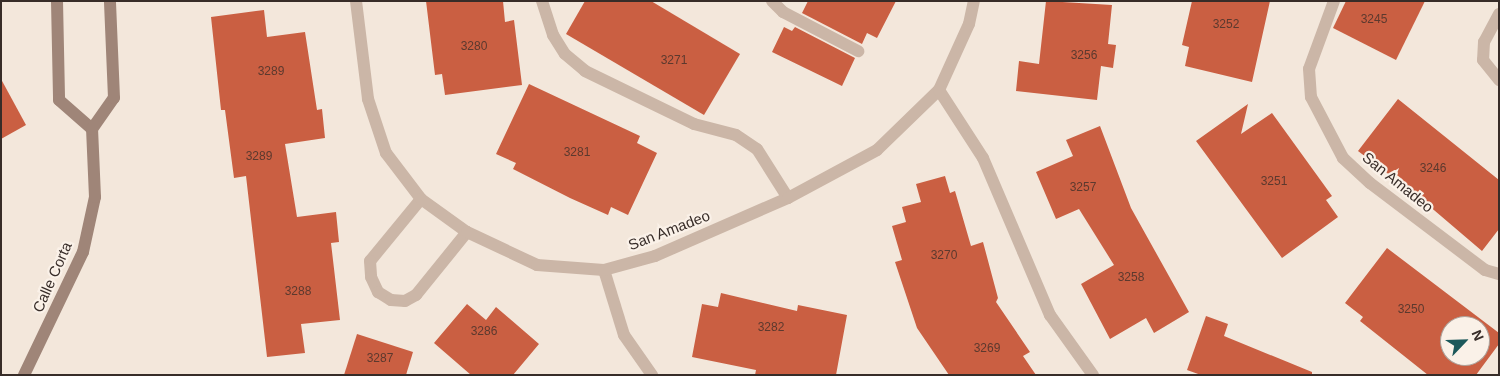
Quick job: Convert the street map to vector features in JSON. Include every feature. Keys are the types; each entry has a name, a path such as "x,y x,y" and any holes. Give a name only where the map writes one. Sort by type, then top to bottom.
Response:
{"street":[{"path":"57,1 59,100 92,129 114,98 110,1"},
{"name":"San Amadeo","path":"356,1 368,99 386,153 421,199 467,232 536,265 604,270 655,256 788,198 877,150 939,90 969,24 974,1"},
{"path":"542,1 553,35 566,54 584,71 694,124 736,135 757,149 788,198"},
{"path":"772,1 783,12 858,51"},
{"name":"San Amadeo","path":"1334,1 1308,69 1312,97 1343,158 1370,183 1485,270 1499,274"},
{"path":"1499,14 1484,42 1483,60 1499,80"},
{"path":"939,90 983,158 1050,315 1093,375"},
{"name":"Calle Corta","path":"24,375 83,252 95,197 92,129"},
{"path":"421,199 370,261 371,278 378,292 391,300 405,301 416,295 467,232"},
{"path":"604,270 624,335 652,375"}],"building":[{"path":"426,1 503,1 505,22 514,20 522,85 445,95 442,74 435,75"},
{"path":"585,1 651,1 740,54 704,115 566,34"},
{"path":"808,1 896,1 877,38 867,33 862,44 802,13"},
{"path":"1046,1 1112,5 1108,44 1116,45 1113,68 1101,66 1097,100 1016,91 1019,61 1039,64"},
{"path":"1192,1 1270,1 1252,82 1185,66 1189,47 1182,45"},
{"path":"1346,1 1425,1 1396,60 1333,28"},
{"path":"264,10 267,37 305,32 317,110 322,109 325,138 285,144 297,217 336,212 339,242 331,243 340,320 301,324 305,353 267,357 246,176 234,178 225,110 221,110 211,17"},
{"path":"784,27 792,31 795,27 855,58 842,86 772,52"},
{"path":"1,79 26,125 1,139"},
{"path":"529,84 640,136 637,143 657,153 628,215 611,207 608,215 570,198 513,169 516,163 496,154"},
{"path":"1398,99 1499,180 1499,229 1482,251 1421,199 1418,203 1388,179 1391,176 1358,151"},
{"path":"1248,104 1241,134 1272,113 1332,196 1326,200 1338,217 1282,258 1196,141"},
{"path":"1100,126 1131,208 1189,312 1154,333 1146,318 1110,339 1081,284 1114,265 1079,209 1056,219 1036,172 1073,156 1066,140"},
{"path":"945,176 950,193 955,191 971,246 983,242 998,298 996,302 1030,352 1023,356 1036,375 949,375 917,328 895,262 902,260 892,226 906,222 902,207 921,202 916,184"},
{"path":"1387,248 1477,316 1440,316 1440,366 1483,366 1476,375 1428,375 1360,321 1363,317 1345,303"},
{"path":"721,293 797,311 798,305 847,315 836,375 755,375 756,370 692,357 702,304 718,307"},
{"path":"467,304 486,320 496,307 539,344 513,375 471,375 434,343"},
{"path":"1206,316 1228,324 1224,336 1312,372 1312,375 1201,375 1187,370"},
{"path":"1490,326 1499,333 1499,344 1490,356"},
{"path":"357,334 413,352 406,375 344,375"}]}
